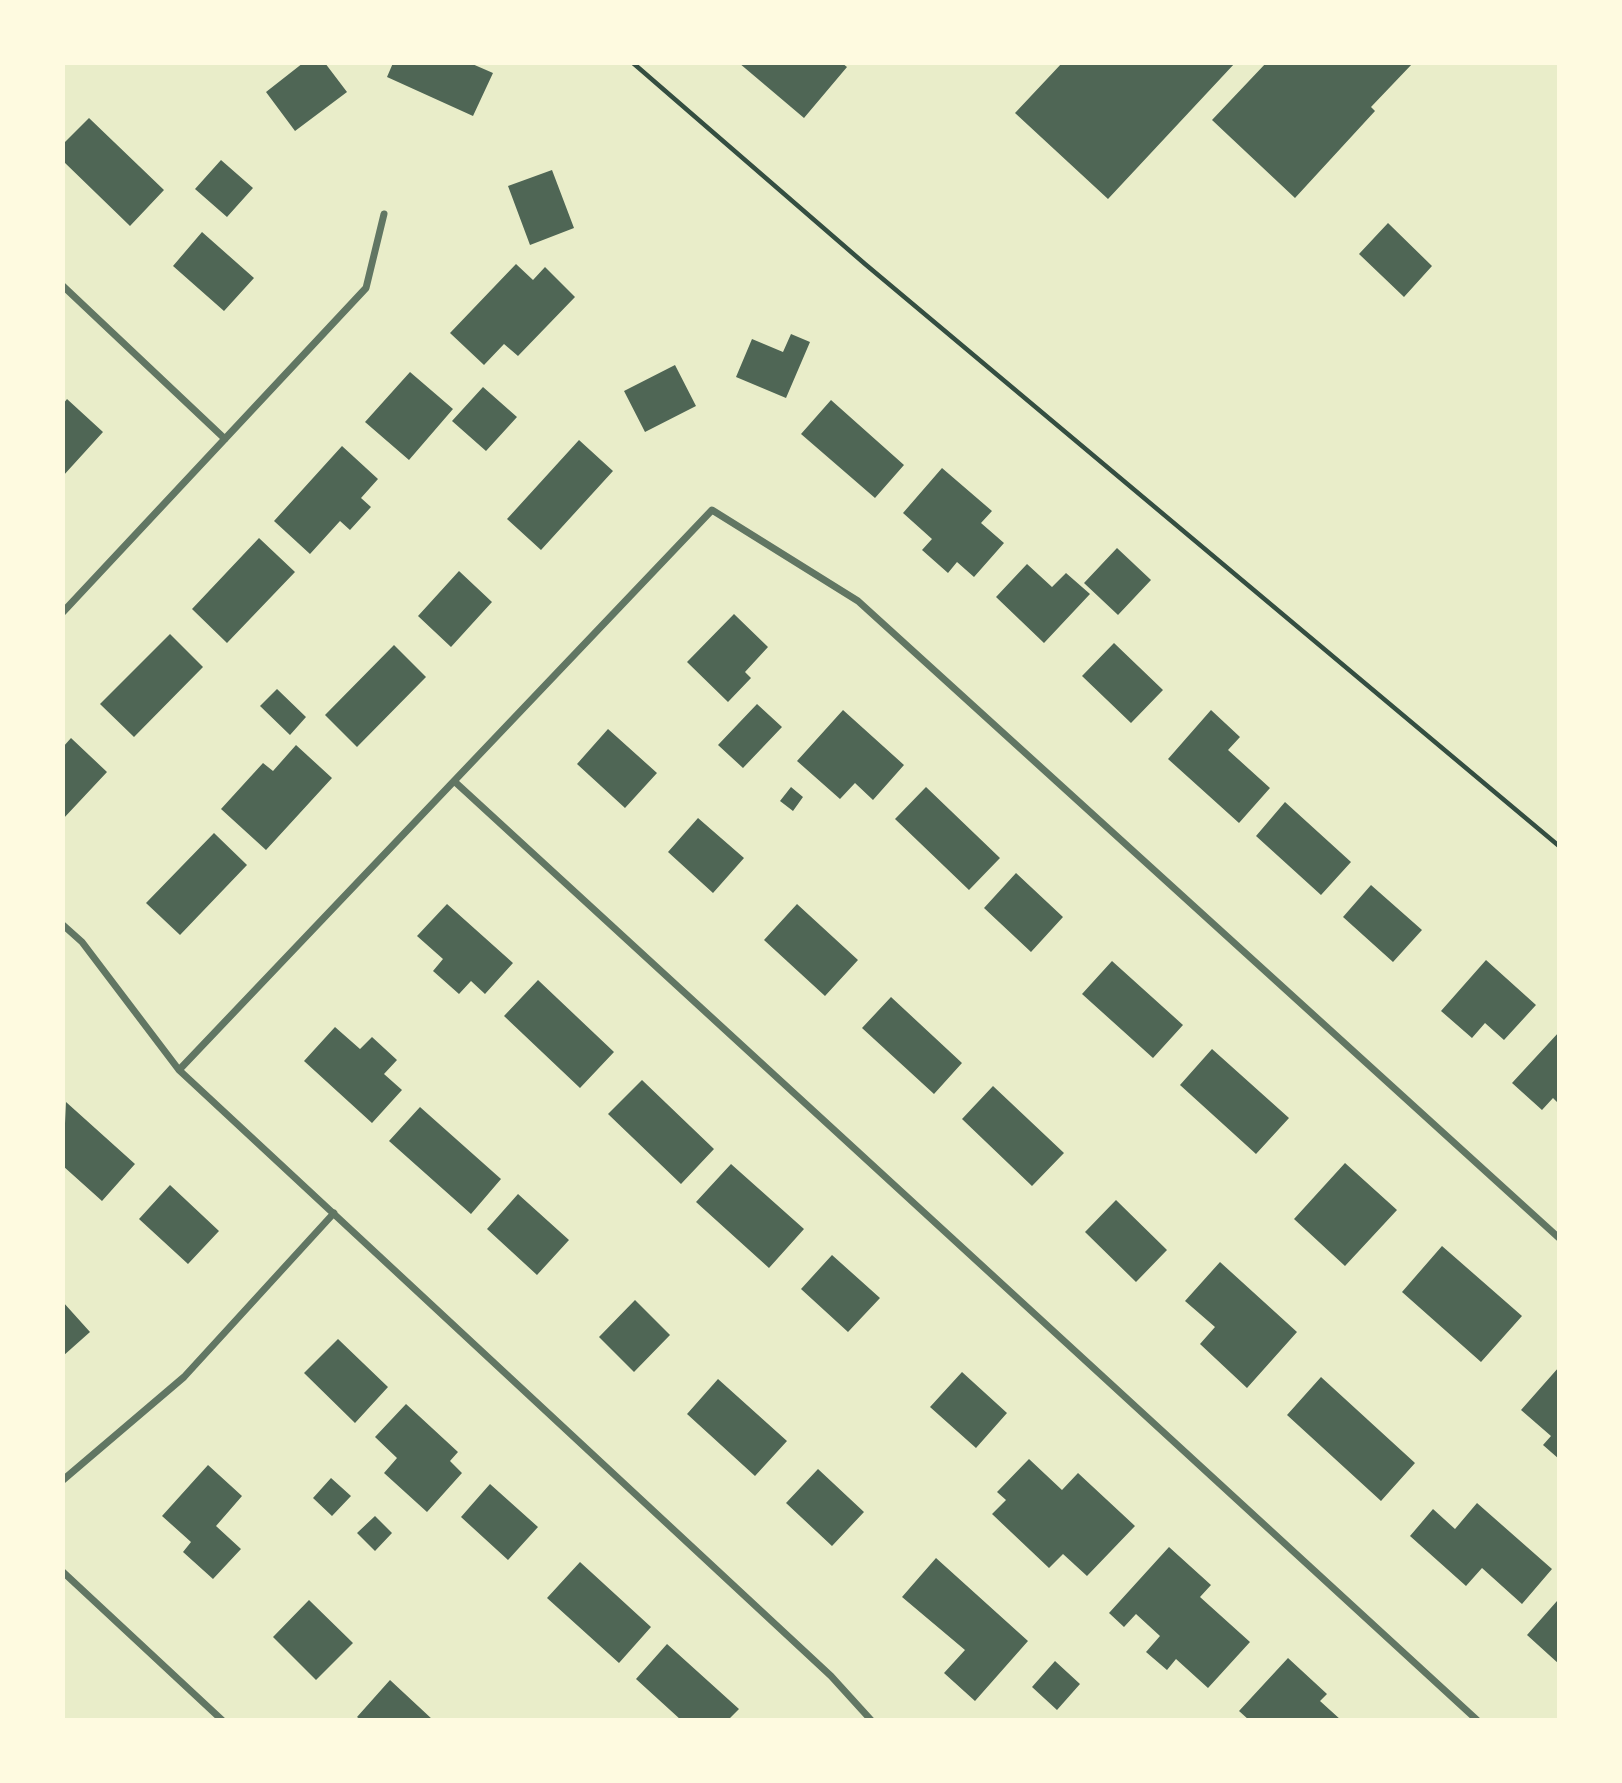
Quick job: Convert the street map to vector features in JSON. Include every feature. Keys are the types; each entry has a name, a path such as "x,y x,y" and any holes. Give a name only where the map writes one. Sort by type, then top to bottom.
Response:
{"street":[{"path":"63,612 366,288 384,214"},
{"path":"63,286 225,439"},
{"path":"179,1070 712,510 858,601 1559,1238"},
{"path":"454,782 1476,1720"},
{"path":"63,925 82,942 179,1070 831,1676 871,1720"},
{"path":"63,1480 184,1377 334,1213"},
{"path":"63,1572 222,1720"}],"path":[{"path":"633,63 865,264 1559,846"}],"building":[{"path":"303,63 325,63 347,92 295,131 266,92"},
{"path":"393,63 470,63 493,73 473,116 387,77"},
{"path":"739,63 842,63 847,67 804,118"},
{"path":"1062,63 1235,63 1108,199 1015,113"},
{"path":"1266,63 1413,63 1371,107 1375,111 1295,198 1212,120"},
{"path":"89,118 164,190 130,226 63,161 63,144"},
{"path":"221,160 253,188 227,217 195,189"},
{"path":"552,170 574,228 530,245 508,186"},
{"path":"1388,223 1432,266 1404,297 1359,254"},
{"path":"202,232 254,278 224,311 173,266"},
{"path":"516,264 533,280 545,267 575,297 518,356 504,344 484,365 450,333"},
{"path":"791,334 810,342 786,398 736,377 752,339 783,352"},
{"path":"675,365 696,406 645,432 624,391"},
{"path":"410,372 453,409 409,460 365,422"},
{"path":"483,387 517,417 486,451 452,421"},
{"path":"67,399 103,432 63,476 63,404"},
{"path":"831,400 904,465 875,498 801,434"},
{"path":"579,440 613,471 541,550 507,519"},
{"path":"342,446 378,479 361,498 371,507 350,530 340,521 310,554 274,521"},
{"path":"942,468 992,511 981,523 1004,543 974,577 957,562 948,573 922,550 932,539 903,513"},
{"path":"259,538 295,572 227,643 192,609"},
{"path":"1117,548 1151,580 1118,615 1084,583"},
{"path":"1027,564 1052,587 1066,573 1090,594 1044,643 996,597"},
{"path":"459,571 492,602 451,647 418,616"},
{"path":"734,614 768,647 745,672 751,678 728,702 687,662"},
{"path":"170,634 203,667 134,737 100,704"},
{"path":"1114,643 1163,690 1131,723 1082,676"},
{"path":"394,645 426,677 357,747 325,715"},
{"path":"277,689 306,717 290,735 260,706"},
{"path":"757,704 782,727 743,768 718,745"},
{"path":"843,710 904,765 873,800 855,783 840,799 797,761"},
{"path":"1211,710 1240,737 1228,750 1270,788 1239,823 1168,759"},
{"path":"608,729 657,773 625,808 577,764"},
{"path":"71,738 107,772 63,819 63,747"},
{"path":"296,745 332,778 266,850 221,809 263,763 273,771"},
{"path":"791,787 803,797 793,811 780,801"},
{"path":"926,787 1000,858 969,890 895,819"},
{"path":"1285,802 1351,862 1321,895 1256,836"},
{"path":"698,818 744,858 713,893 668,852"},
{"path":"214,833 247,865 180,935 146,903"},
{"path":"1016,873 1063,917 1031,952 984,908"},
{"path":"1371,885 1422,930 1393,962 1343,917"},
{"path":"447,904 513,963 485,994 471,981 459,994 433,971 443,959 417,936"},
{"path":"797,904 858,960 825,996 764,940"},
{"path":"1486,960 1536,1005 1504,1040 1485,1023 1472,1038 1441,1011"},
{"path":"1112,961 1183,1025 1153,1058 1082,994"},
{"path":"538,980 614,1052 580,1088 504,1016"},
{"path":"891,997 962,1063 934,1094 862,1028"},
{"path":"335,1027 360,1049 372,1037 397,1060 384,1074 402,1090 372,1123 304,1061"},
{"path":"1559,1032 1559,1104 1553,1098 1542,1110 1512,1083"},
{"path":"1212,1049 1289,1118 1256,1154 1180,1085"},
{"path":"642,1080 714,1149 681,1184 608,1114"},
{"path":"993,1086 1064,1153 1032,1186 962,1119"},
{"path":"66,1102 135,1164 102,1201 63,1166"},
{"path":"420,1107 501,1179 471,1214 389,1141"},
{"path":"1345,1163 1397,1210 1345,1266 1294,1219"},
{"path":"731,1164 804,1229 769,1268 696,1202"},
{"path":"170,1185 219,1231 188,1264 139,1219"},
{"path":"518,1194 569,1240 537,1275 487,1229"},
{"path":"1116,1200 1167,1250 1136,1282 1085,1232"},
{"path":"1442,1246 1522,1316 1481,1362 1402,1292"},
{"path":"832,1255 880,1298 848,1332 801,1289"},
{"path":"1220,1262 1297,1332 1247,1388 1200,1344 1215,1327 1185,1301"},
{"path":"635,1300 670,1335 634,1372 599,1337"},
{"path":"63,1302 90,1332 63,1356"},
{"path":"338,1339 388,1387 355,1423 304,1373"},
{"path":"1559,1367 1559,1459 1543,1445 1551,1436 1521,1410"},
{"path":"962,1372 1007,1413 976,1448 930,1407"},
{"path":"1321,1377 1415,1463 1381,1501 1287,1415"},
{"path":"718,1379 787,1441 755,1476 687,1414"},
{"path":"406,1404 458,1452 450,1461 462,1473 427,1512 384,1473 397,1458 375,1437"},
{"path":"1029,1459 1062,1490 1078,1473 1135,1526 1087,1576 1063,1554 1049,1568 992,1514 1006,1500 997,1492"},
{"path":"208,1465 242,1496 216,1526 241,1549 213,1579 183,1552 191,1542 162,1516"},
{"path":"818,1469 864,1512 832,1546 786,1503"},
{"path":"331,1478 351,1496 332,1516 313,1498"},
{"path":"490,1484 538,1527 508,1560 461,1517"},
{"path":"1477,1503 1552,1569 1522,1604 1482,1568 1466,1586 1410,1536 1433,1509 1455,1529"},
{"path":"375,1516 392,1533 375,1551 357,1533"},
{"path":"1169,1547 1211,1585 1200,1597 1250,1642 1208,1688 1176,1659 1167,1670 1146,1652 1160,1636 1136,1614 1124,1627 1109,1613"},
{"path":"936,1558 1028,1641 975,1701 944,1673 965,1650 902,1597"},
{"path":"580,1562 651,1627 619,1663 547,1598"},
{"path":"309,1600 353,1643 316,1680 273,1637"},
{"path":"1557,1601 1559,1603 1559,1664 1527,1635"},
{"path":"667,1644 739,1709 728,1720 681,1720 636,1679"},
{"path":"1288,1658 1327,1694 1320,1701 1341,1720 1249,1720 1239,1711"},
{"path":"1055,1661 1080,1684 1057,1710 1032,1687"},
{"path":"390,1680 433,1720 361,1720 357,1717"}]}
